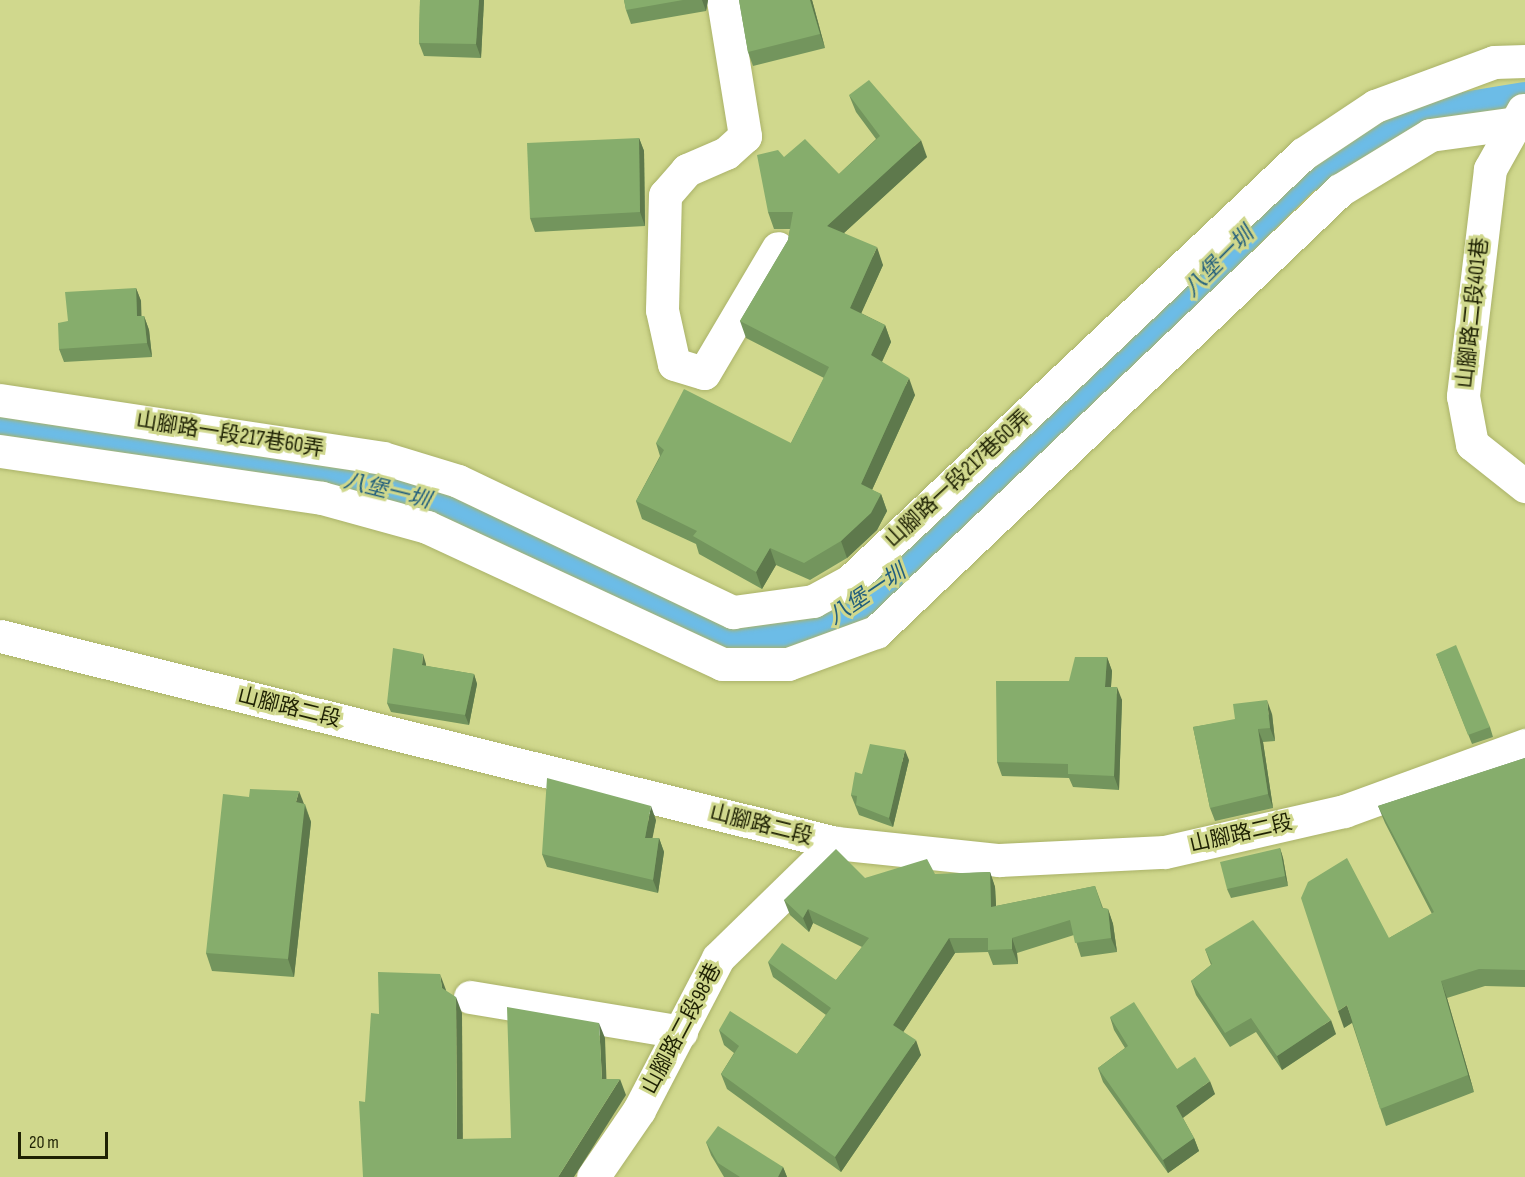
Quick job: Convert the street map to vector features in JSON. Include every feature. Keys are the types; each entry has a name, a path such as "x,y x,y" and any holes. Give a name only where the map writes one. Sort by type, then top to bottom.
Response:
{"main road":[{"path":"723,0 745,136 726,153 687,170 665,195 662,310 674,364 704,374 778,248"},
{"name":"山腳路一段217巷60弄","path":"0,400 383,458 458,481 733,612 813,601 850,581 1303,154 1375,106 1494,62 1525,61"},
{"path":"0,451 322,498 427,527 722,664 788,664 876,632 1340,189 1430,135 1523,116"},
{"name":"山腳路二段401巷","path":"1523,116 1490,169 1463,396 1472,444 1525,486"},
{"name":"山腳路二段","path":"0,636 836,843 999,860 1165,852 1344,811 1525,745"},
{"name":"山腳路二段98巷","path":"593,1177 639,1110 718,958 836,843"},
{"path":"470,997 681,1032"}],"building":[{"path":"420,0 479,0 476,44 419,43"},
{"path":"624,0 683,0 626,10"},
{"path":"739,0 810,0 820,34 748,52"},
{"path":"869,80 921,140 827,226 877,247 850,308 885,325 871,355 909,378 861,484 881,494 871,513 841,541 804,563 770,548 756,572 693,536 697,531 636,501 664,450 656,443 684,389 791,443 829,367 740,321 788,240 793,212 768,212 757,155 778,150 784,157 805,139 839,174 880,136 849,95"},
{"path":"639,138 640,212 530,218 527,143"},
{"path":"136,288 137,316 144,316 147,343 59,349 58,323 68,321 65,292"},
{"path":"1456,645 1490,727 1468,735 1436,654"},
{"path":"393,648 423,654 422,665 474,674 465,715 387,703"},
{"path":"1075,657 1107,657 1105,687 1117,687 1114,776 1068,774 1068,764 997,762 996,681 1069,681"},
{"path":"1267,700 1270,728 1258,729 1268,794 1210,808 1193,727 1235,719 1233,704"},
{"path":"870,744 905,750 889,818 856,805 857,796 851,795 855,772 862,774"},
{"path":"1525,758 1525,970 1479,969 1441,981 1468,1075 1380,1109 1347,1005 1338,1011 1301,898 1308,882 1347,858 1389,938 1434,912 1378,806"},
{"path":"547,778 651,806 645,838 659,838 653,880 542,854"},
{"path":"250,789 299,791 296,802 305,804 288,959 206,953 223,794 249,797"},
{"path":"1280,848 1285,876 1227,889 1220,862"},
{"path":"836,849 865,878 927,859 935,874 990,872 991,907 1095,886 1102,908 1108,909 1111,938 1075,943 1070,920 1012,938 1012,949 988,950 988,938 949,938 893,1025 916,1040 835,1157 721,1074 739,1046 719,1030 730,1011 797,1054 831,1008 768,962 782,943 836,980 869,938 808,909 803,918 784,900"},
{"path":"1253,920 1331,1020 1277,1056 1251,1018 1225,1033 1191,981 1212,964 1205,949"},
{"path":"378,972 440,974 442,988 456,997 457,1139 511,1138 507,1007 599,1023 602,1079 620,1079 558,1177 363,1177 359,1101 365,1102 371,1013 379,1014"},
{"path":"1134,1002 1177,1069 1195,1057 1210,1081 1176,1106 1194,1138 1163,1160 1098,1068 1128,1046 1110,1017"},
{"path":"718,1126 783,1167 778,1177 740,1177 718,1163 706,1142"}],"waterway":[{"name":"八堡一圳","path":"0,424 384,486 455,509 716,630 768,638 833,623 895,581 1304,178 1427,114 1525,98"}]}
